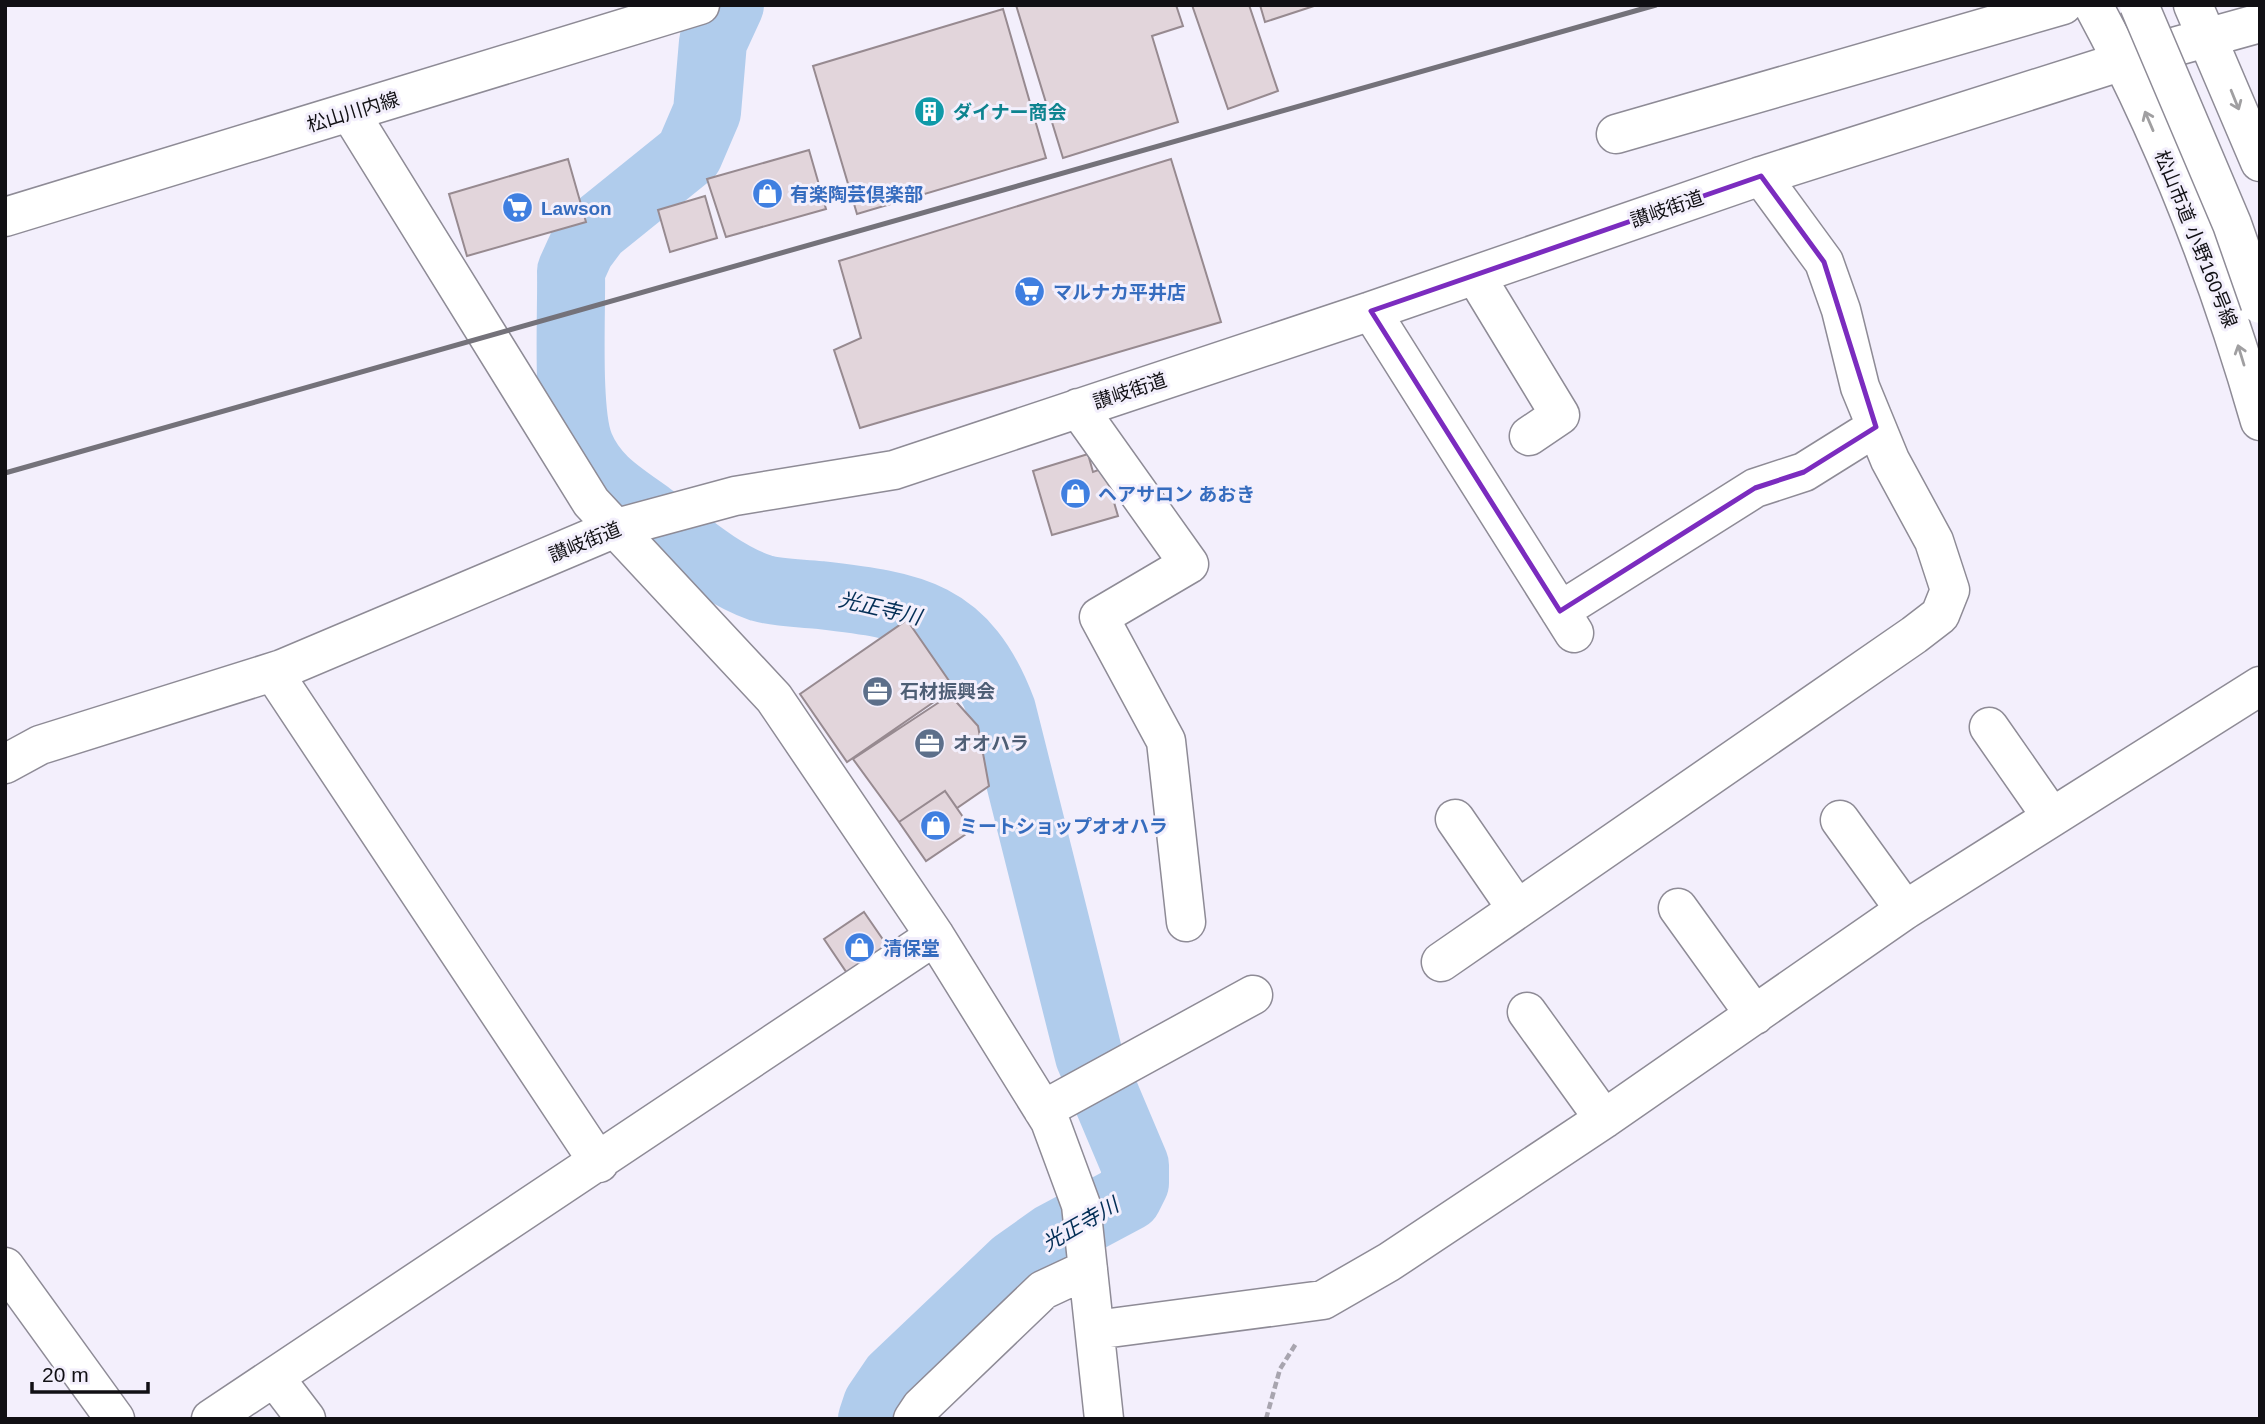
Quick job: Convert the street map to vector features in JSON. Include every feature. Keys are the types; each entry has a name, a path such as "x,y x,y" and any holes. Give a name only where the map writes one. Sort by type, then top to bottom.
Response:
{"street":[{"name":"松山川内線","path":"5,217 699,5"},
{"path":"1634,117 1821,61 2063,5"},
{"name":"松山市道 小野160号線","path":"2093,5 2123,61 2198,234 2240,350 2260,421"},
{"name":"松山市道 小野160号線","path":"2139,5 2232,224 2260,304"},
{"path":"2201,22 2260,162"},
{"name":"讃岐街道","path":"5,764 40,746 273,672 613,529 735,496 894,470 1371,311 1761,176 2123,61 2201,22 2260,23"},
{"path":"350,113 591,502 613,529 702,618 774,698 935,936 1043,1110 1071,1173 1084,1238 1104,1419"},
{"path":"1441,962 1940,615 1950,590 1934,541 1889,460 1860,387 1842,310 1824,262 1761,176"},
{"path":"1475,275 1560,415 1529,436"},
{"path":"1371,311 1567,622 1755,488 1804,472 1876,427"},
{"path":"1078,408 1189,564 1099,617 1166,741 1186,922"},
{"path":"273,672 599,1163"},
{"path":"1095,1330 1323,1300 1389,1262 1604,1119 1905,910 2260,686"},
{"path":"1989,727 2051,816"},
{"path":"1455,819 1517,909"},
{"path":"1840,820 1905,910"},
{"path":"1678,908 1755,1015"},
{"path":"211,1419 599,1163 935,936"},
{"path":"1043,1110 1254,995"},
{"path":"1527,1012 1604,1119"},
{"path":"913,1419 921,1407 1043,1290 1084,1238"},
{"path":"5,1268 115,1419"},
{"path":"274,1377 306,1419"}],"path":[{"path":"1266,1419 1280,1369 1323,1300"}],"highlighted area":[{"path":"1761,176 1824,262 1876,427 1804,472 1755,488 1560,611 1371,311"}],"building":[{"name":"ダイナー商会","path":"1016,5 1176,5 1183,26 1152,36 1178,122 1063,158"},
{"path":"1192,5 1249,5 1278,91 1228,109"},
{"path":"1260,5 1317,5 1265,22"},
{"name":"ダイナー商会","path":"1003,9 1046,158 857,214 813,66"},
{"name":"有楽陶芸倶楽部","path":"809,150 826,209 726,237 707,179"},
{"name":"Lawson","path":"568,159 586,222 467,256 449,194"},
{"name":"マルナカ平井店","path":"1171,159 1221,322 860,428 834,350 861,338 839,261"},
{"path":"705,196 717,238 670,252 658,210"},
{"name":"ヘアサロン あおき","path":"1088,454 1093,472 1104,468 1118,516 1052,535 1033,471"},
{"name":"石材振興会","path":"907,620 954,688 847,762 800,694"},
{"name":"オオハラ","path":"950,695 978,726 989,786 957,808 945,791 899,822 853,759"},
{"name":"ミートショップオオハラ","path":"945,791 972,830 926,861 899,822"},
{"name":"清保堂","path":"864,912 895,957 855,985 824,939"}],"waterway":[{"name":"光正寺川","path":"730,5 713,42 707,112 689,154 596,229 581,249 571,271 571,386 580,446 593,468 609,486 703,556 746,582 768,590 852,599 908,610 952,633 971,652 987,677 1002,710 1089,1056 1135,1165 1135,1183 1128,1197 1053,1237 1015,1264 894,1379 877,1404 872,1419"}],"railway":[{"path":"5,473 1656,5"}],"place":[{"name":"ダイナー商会","path":"930,112"},
{"name":"有楽陶芸倶楽部","path":"767,194"},
{"name":"Lawson","path":"518,208"},
{"name":"マルナカ平井店","path":"1030,292"},
{"name":"ヘアサロン あおき","path":"1075,494"},
{"name":"石材振興会","path":"877,691"},
{"name":"オオハラ","path":"930,743"},
{"name":"ミートショップオオハラ","path":"936,826"},
{"name":"清保堂","path":"860,948"}]}
